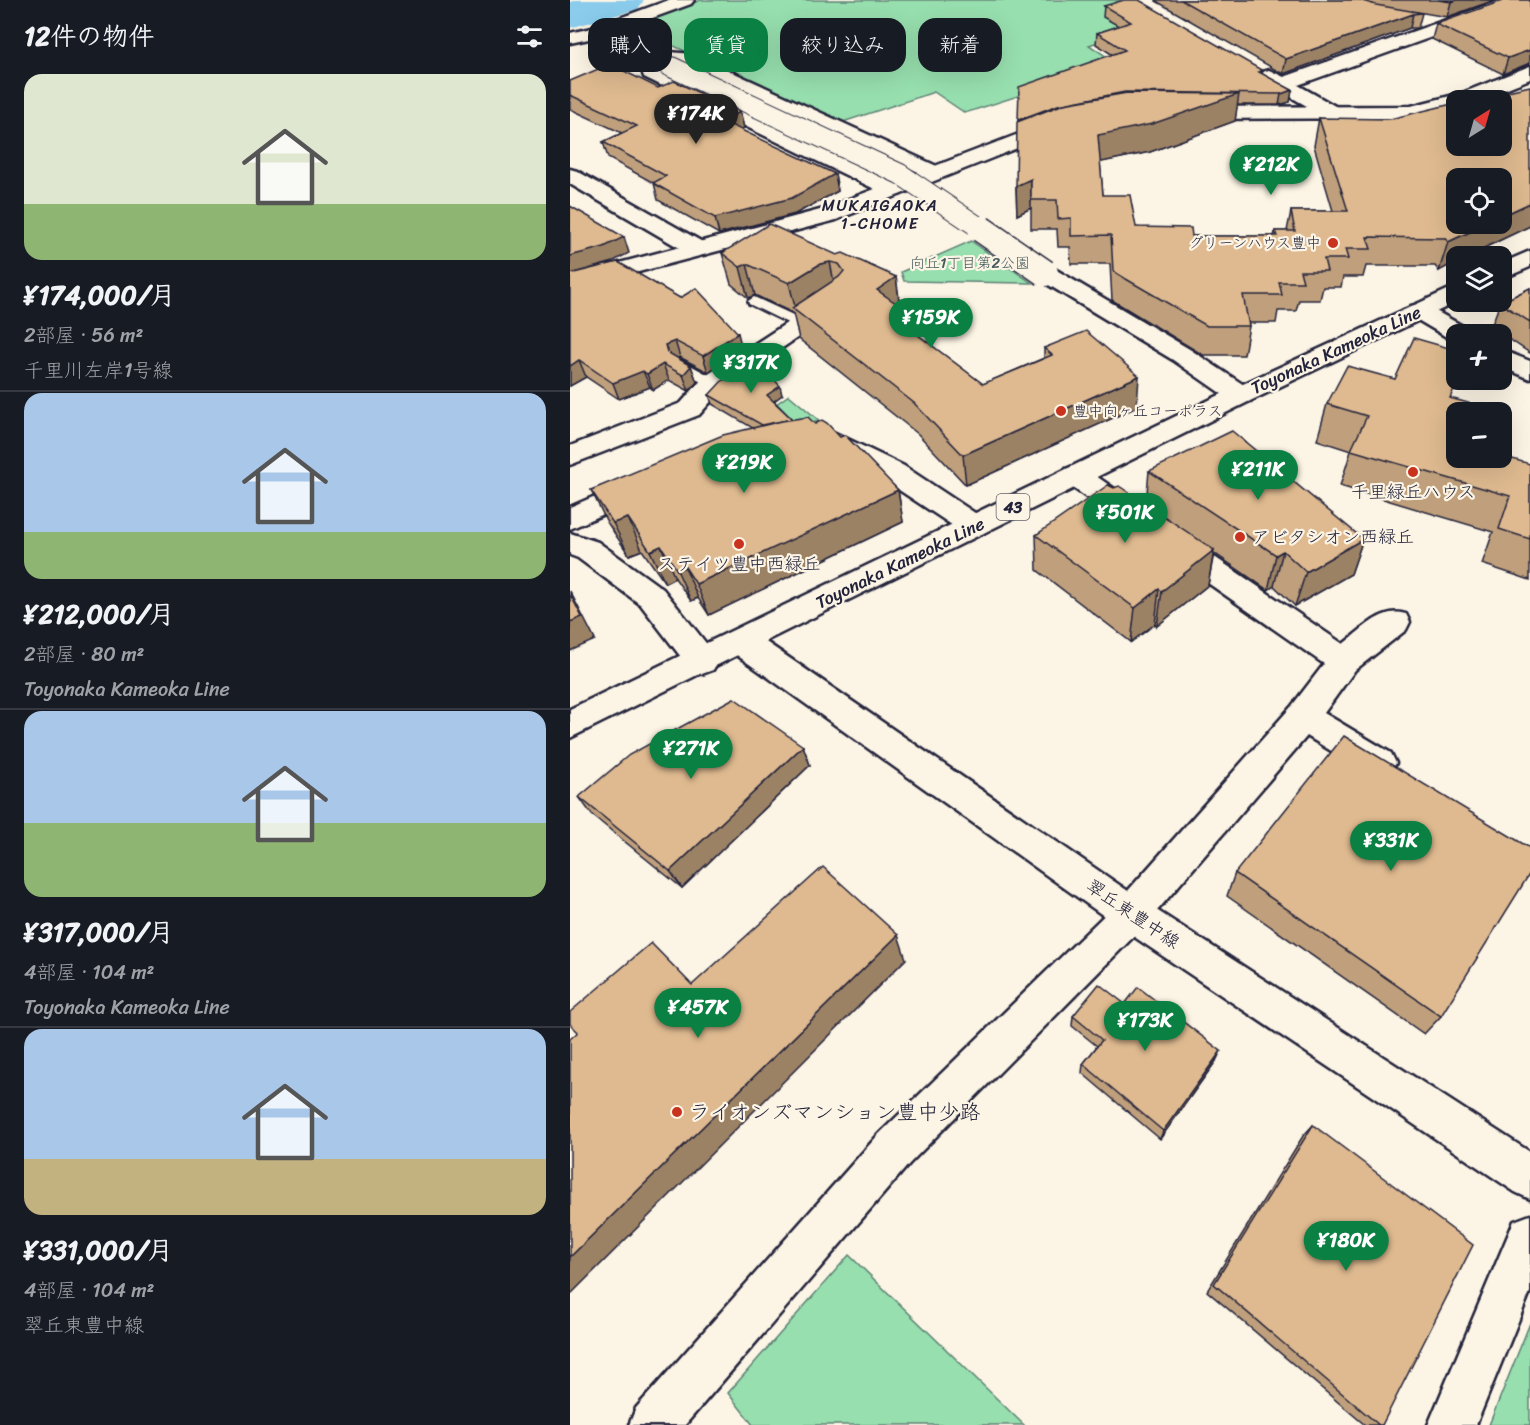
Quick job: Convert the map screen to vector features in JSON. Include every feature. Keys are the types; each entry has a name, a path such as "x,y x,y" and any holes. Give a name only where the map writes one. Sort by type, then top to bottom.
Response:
{"street":[{"path":"630,18 685,0"},
{"path":"1282,84 1518,0"},
{"path":"570,19 588,28"},
{"path":"1416,19 1448,24"},
{"path":"570,38 588,32"},
{"path":"672,57 687,58 934,172"},
{"path":"1251,66 1335,114"},
{"path":"672,67 900,174 1045,273 1182,355 1241,395"},
{"path":"651,72 893,189"},
{"path":"1172,113 1411,112 1469,97 1530,72"},
{"path":"570,283 828,215 1058,125 1080,120"},
{"path":"570,175 698,249"},
{"path":"1512,267 1530,258"},
{"name":"Toyonaka Kameoka Line","path":"570,724 1241,395 1446,298"},
{"path":"570,456 690,409 714,383 835,302"},
{"path":"1419,311 1446,327"},
{"path":"1512,363 1530,371"},
{"path":"808,440 827,438 837,443 894,473 974,526"},
{"path":"570,519 666,474"},
{"path":"1076,476 1344,661"},
{"path":"570,544 588,550 652,597 702,661"},
{"path":"653,1425 894,1149 1131,914 1303,717 1344,661 1395,622"},
{"name":"翠丘東豊中線","path":"741,642 1131,914 1530,1177"},
{"path":"1303,717 1402,776"},
{"path":"1452,1425 1530,1238"}],"lane":[{"path":"754,301 801,324"},
{"path":"679,363 714,383"}],"green space":[{"path":"701,0 1120,0 1159,22 1089,45 1118,64 965,113 934,92 840,123 730,72 768,72 768,18 684,18 684,51 672,45 672,18 653,18"},
{"name":"向丘1丁目第2公園","path":"971,241 1032,283 904,281 901,272"},
{"path":"789,395 821,422 752,421"},
{"path":"849,1255 1024,1425 753,1425 728,1393"},
{"path":"1530,1323 1530,1425 1489,1425"}],"building":[{"path":"1124,0 1139,0 1292,90 1281,94 1125,92 1058,105 1018,120 1019,87 1125,50 1097,33 1131,22 1104,6"},
{"path":"1181,0 1359,0 1422,13 1413,14 1286,59"},
{"path":"1505,0 1530,0 1530,50 1508,58 1436,24"},
{"path":"591,72 626,72 658,88 674,81 740,112 722,121 835,174 792,198 715,218 653,183 666,176 603,142 637,126 570,95 570,81"},
{"path":"1530,86 1530,203 1512,211 1512,168 1446,168 1446,234 1465,234 1448,242 1445,238 1367,237 1371,249 1345,249 1348,259 1324,259 1327,271 1300,271 1303,282 1279,282 1282,295 1243,295 1249,326 1207,326 1126,279 1113,271 1111,235 1071,236 1071,218 1058,219 1057,200 1031,200 1031,179 1016,186 1017,122 1064,104 1127,93 1239,94 1152,124 1098,135 1103,195 1130,195 1136,227 1191,228 1192,236 1277,236 1275,231 1295,231 1291,211 1348,211 1319,118 1390,119 1446,105 1446,156 1512,156 1512,90"},
{"path":"570,206 624,237 604,247 570,256"},
{"path":"769,224 837,255 843,253 896,277 877,290 916,317 902,323 983,384 1052,355 1044,348 1086,331 1139,376 963,455 914,403 792,308 839,277 844,271 839,264 830,262 820,264 789,283 747,264 740,267 722,253"},
{"path":"618,262 680,298 696,288 738,333 703,356 675,341 665,345 667,352 691,366 683,375 663,364 647,374 643,371 613,383 579,360 570,366 570,274"},
{"path":"1530,288 1530,322 1512,311 1512,297"},
{"path":"1414,338 1446,347 1446,390 1454,390 1450,398 1465,402 1446,402 1446,468 1512,468 1512,459 1530,464 1530,539 1499,529 1510,496 1351,450 1367,416 1327,404 1347,366 1395,379"},
{"path":"755,358 780,386 767,395 792,419 762,425 709,395 721,382"},
{"path":"808,417 815,424 822,420 827,423 840,437 845,435 898,490 696,584 685,567 677,570 661,546 650,551 628,518 613,523 591,490 723,435"},
{"path":"1232,431 1363,539 1306,572 1283,551 1276,555 1149,471"},
{"path":"1108,485 1114,488 1119,486 1214,550 1162,591 1159,589 1135,608 1036,535"},
{"path":"570,594 582,617 570,622"},
{"path":"734,698 803,746 670,871 579,797 629,755"},
{"path":"1344,736 1530,848 1530,873 1441,1016 1235,873"},
{"name":"ライオンズマンション豊中少路","path":"823,867 898,935 570,1257 570,1039 578,1032 570,1024 570,1012 651,943 692,985"},
{"path":"1099,984 1125,1004 1138,987 1221,1051 1163,1131 1083,1064 1102,1040 1073,1016"},
{"path":"1313,1125 1473,1245 1382,1425 1379,1425 1214,1284"}],"waterway":[{"path":"570,15 623,0"}],"place":[{"name":"グリーンハウス豊中","path":"1333,243"},
{"name":"豊中向ヶ丘コーポラス","path":"1061,411"},
{"name":"千里緑丘ハウス","path":"1413,472"},
{"name":"アビタシオン西緑丘","path":"1240,537"},
{"name":"ステイツ豊中西緑丘","path":"739,544"},
{"name":"ライオンズマンション豊中少路","path":"677,1112"}],"district":[{"name":"MUKAIGAOKA 1-CHOME","path":"880,214"}]}
